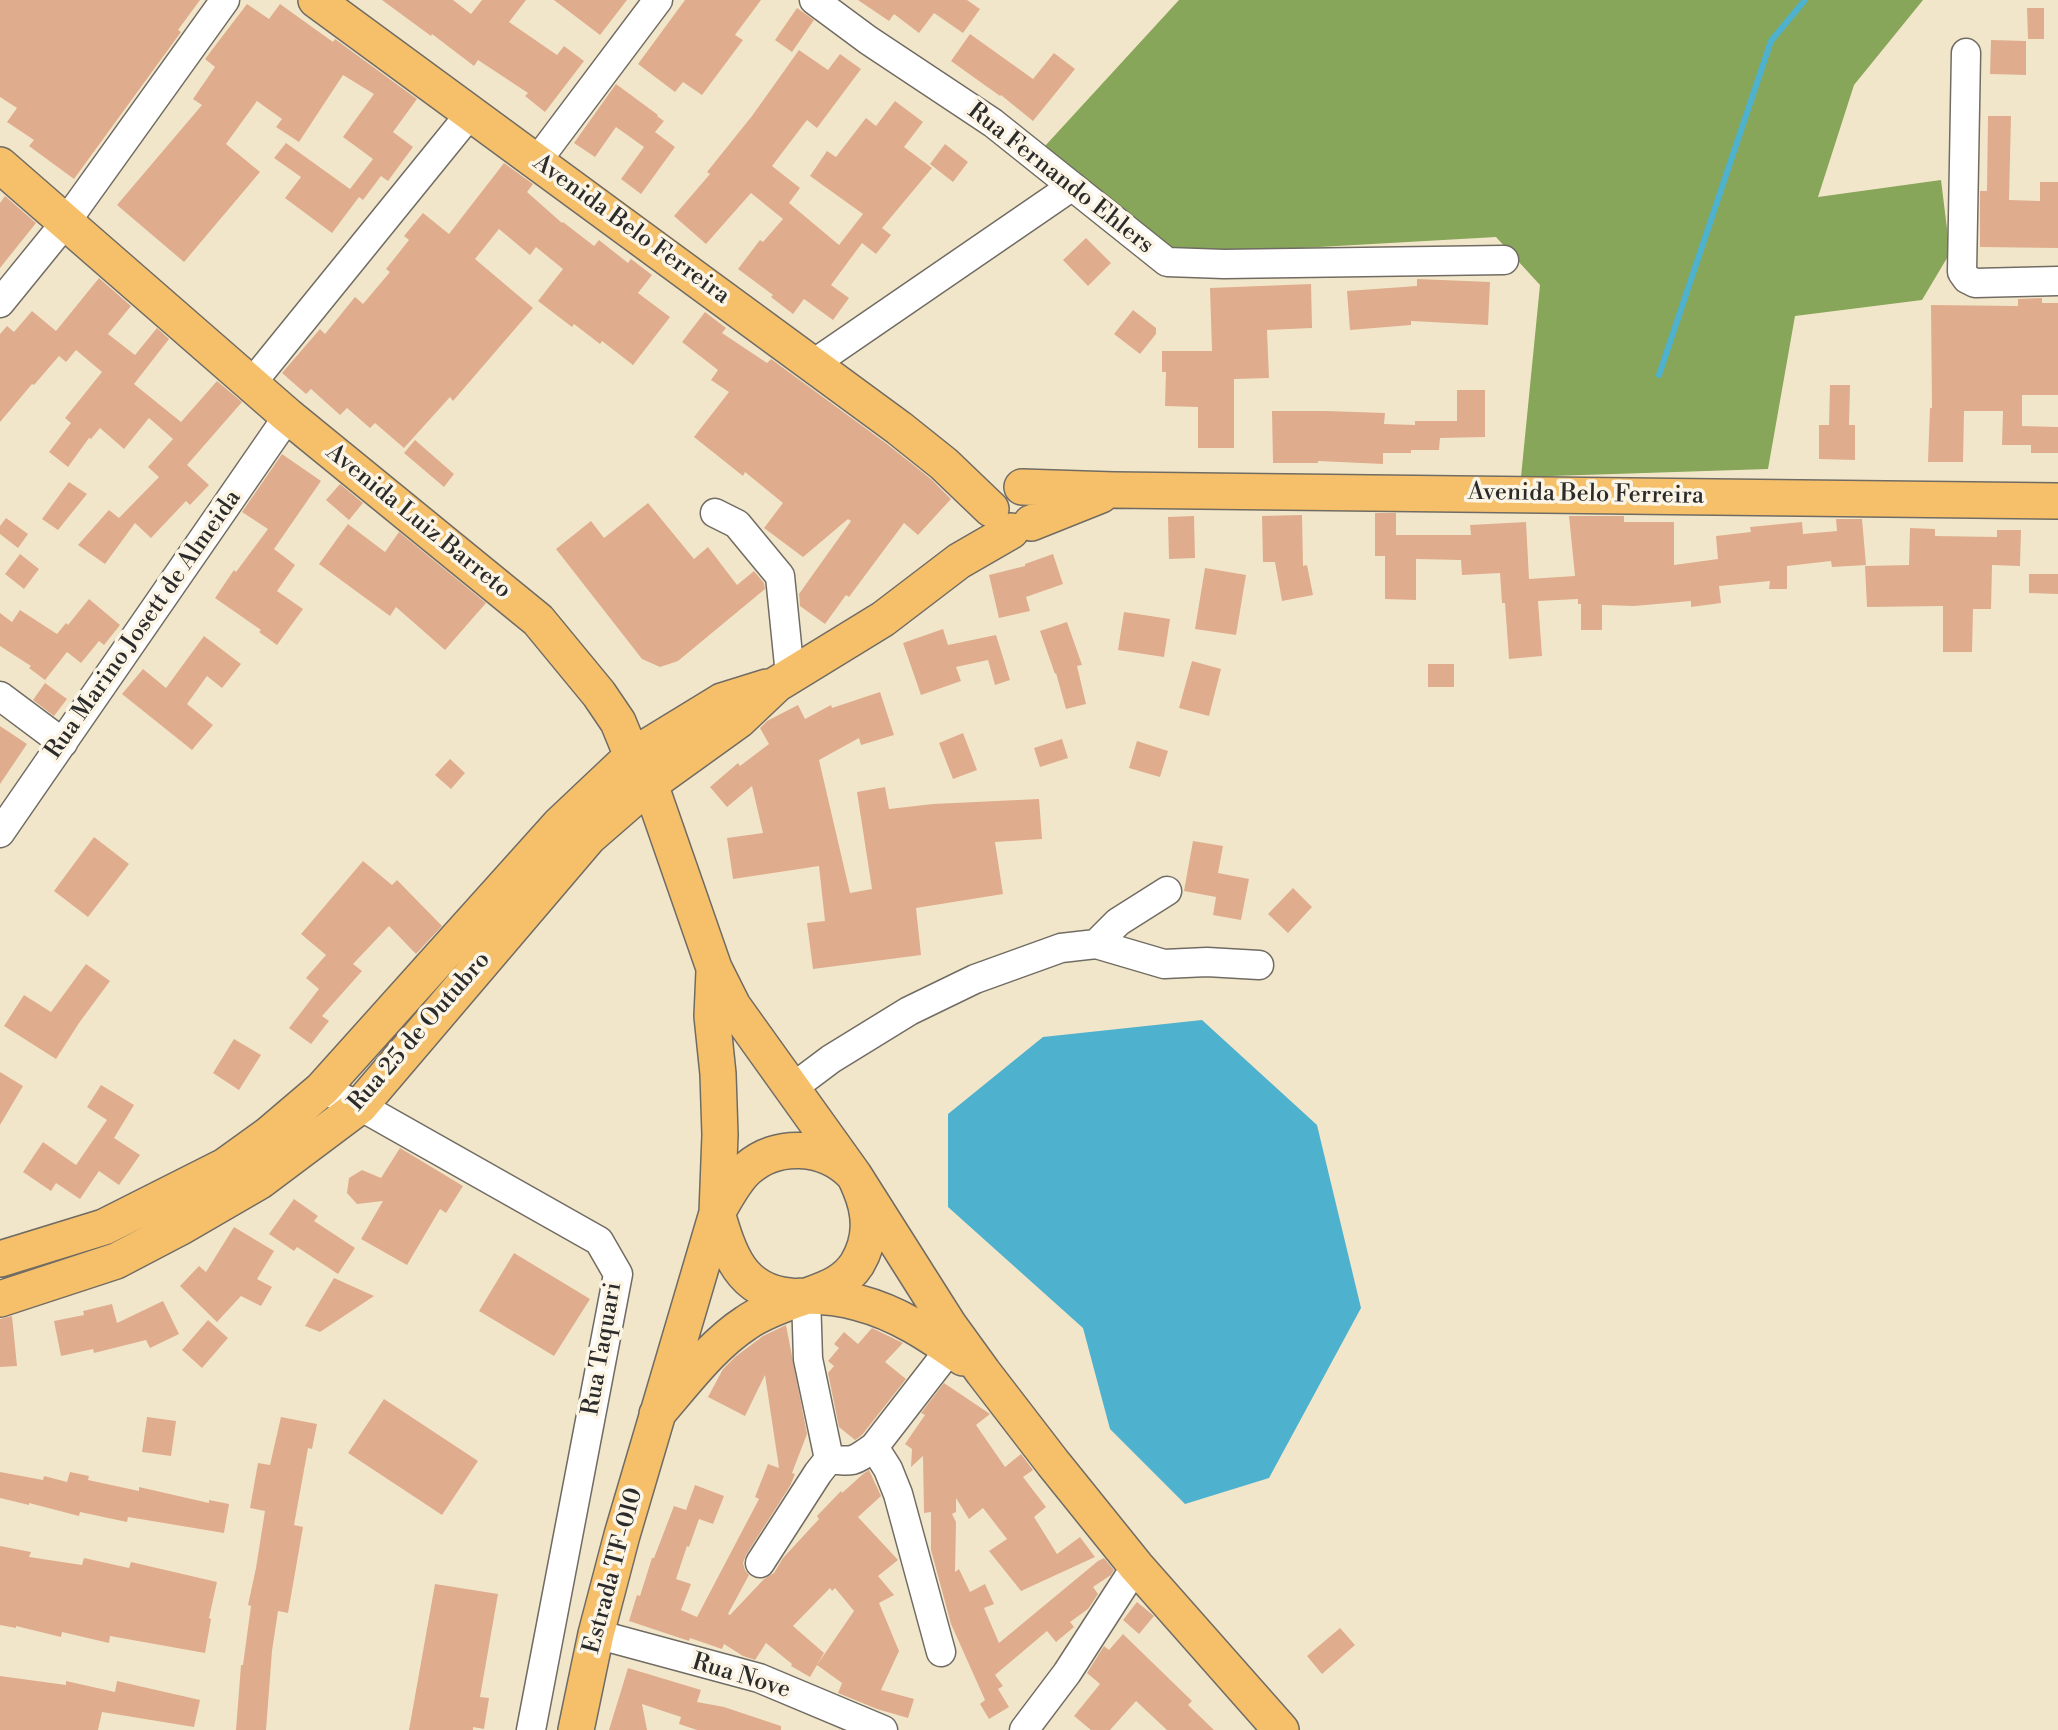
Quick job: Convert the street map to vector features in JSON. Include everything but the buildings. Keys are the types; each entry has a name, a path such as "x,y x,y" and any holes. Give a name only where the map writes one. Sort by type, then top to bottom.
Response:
{"main road":[{"name":"Avenida Belo Ferreira","path":"316,0 813,364 944,464 1009,508 1114,490 2058,500"},
{"name":"Avenida Luiz Barreto","path":"0,165 288,416 538,620 618,722 641,770 714,968"},
{"path":"641,770 739,720 783,679 883,620 959,561 1009,508"},
{"name":"Rua 25 de Outubro","path":"0,1259 104,1227 225,1166 268,1135 322,1089 560,824 641,770"},
{"name":"Rua 25 de Outubro","path":"0,1299 116,1261 179,1228 260,1181 360,1106 589,837 641,770"},
{"path":"714,968 733,1006 854,1175 949,1325 983,1372 1136,1566 1281,1730"},
{"path":"714,968 712,1016 720,1135 717,1213 736,1266 747,1278 774,1293 856,1302 890,1312 983,1372"},
{"path":"657,1414 724,1338 749,1320 838,1283 851,1272 863,1253 868,1237 867,1205 854,1175 816,1153 793,1150 760,1160 746,1170 735,1183 717,1213"},
{"name":"Estrada TF-010","path":"576,1730 596,1634 622,1535 717,1213"},
{"path":"104,1227 116,1261"}],"street":[{"path":"0,303 65,223 225,0"},
{"path":"537,161 658,0"},
{"name":"Rua Fernando Ehlers","path":"814,0 878,47 993,123 1167,262 1224,264 1504,260"},
{"path":"1966,53 1962,272 1967,279 1975,283 2058,281"},
{"path":"251,384 470,114"},
{"path":"813,364 1072,187"},
{"name":"Rua Marino Josett de Almeida","path":"0,833 288,416"},
{"path":"715,513 737,524 780,576 783,679"},
{"path":"0,696 63,743"},
{"path":"1096,944 1118,922 1167,891"},
{"path":"791,1089 831,1059 909,1011 975,979 1061,948 1096,944 1164,964 1207,962 1259,965"},
{"name":"Rua Taquari","path":"322,1089 360,1106 599,1241 618,1275 531,1730"},
{"path":"806,1296 808,1359 829,1459"},
{"path":"829,1459 848,1462 874,1447 950,1349"},
{"path":"874,1447 888,1469 898,1494 941,1651"},
{"path":"760,1563 829,1459"},
{"path":"1024,1730 1067,1673 1136,1566"},
{"name":"Rua Nove","path":"596,1634 759,1678 883,1730"}],"green space":[{"path":"1179,0 1923,0 1854,85 1818,197 1941,180 1950,253 1922,300 1795,316 1768,469 1521,477 1540,285 1496,237 1178,255 1045,146"}],"water":[{"path":"1202,1020 1317,1125 1361,1308 1269,1478 1185,1504 1110,1429 1083,1328 948,1207 948,1114 1043,1037"}],"waterway":[{"path":"1659,375 1771,41 1805,0"}]}
